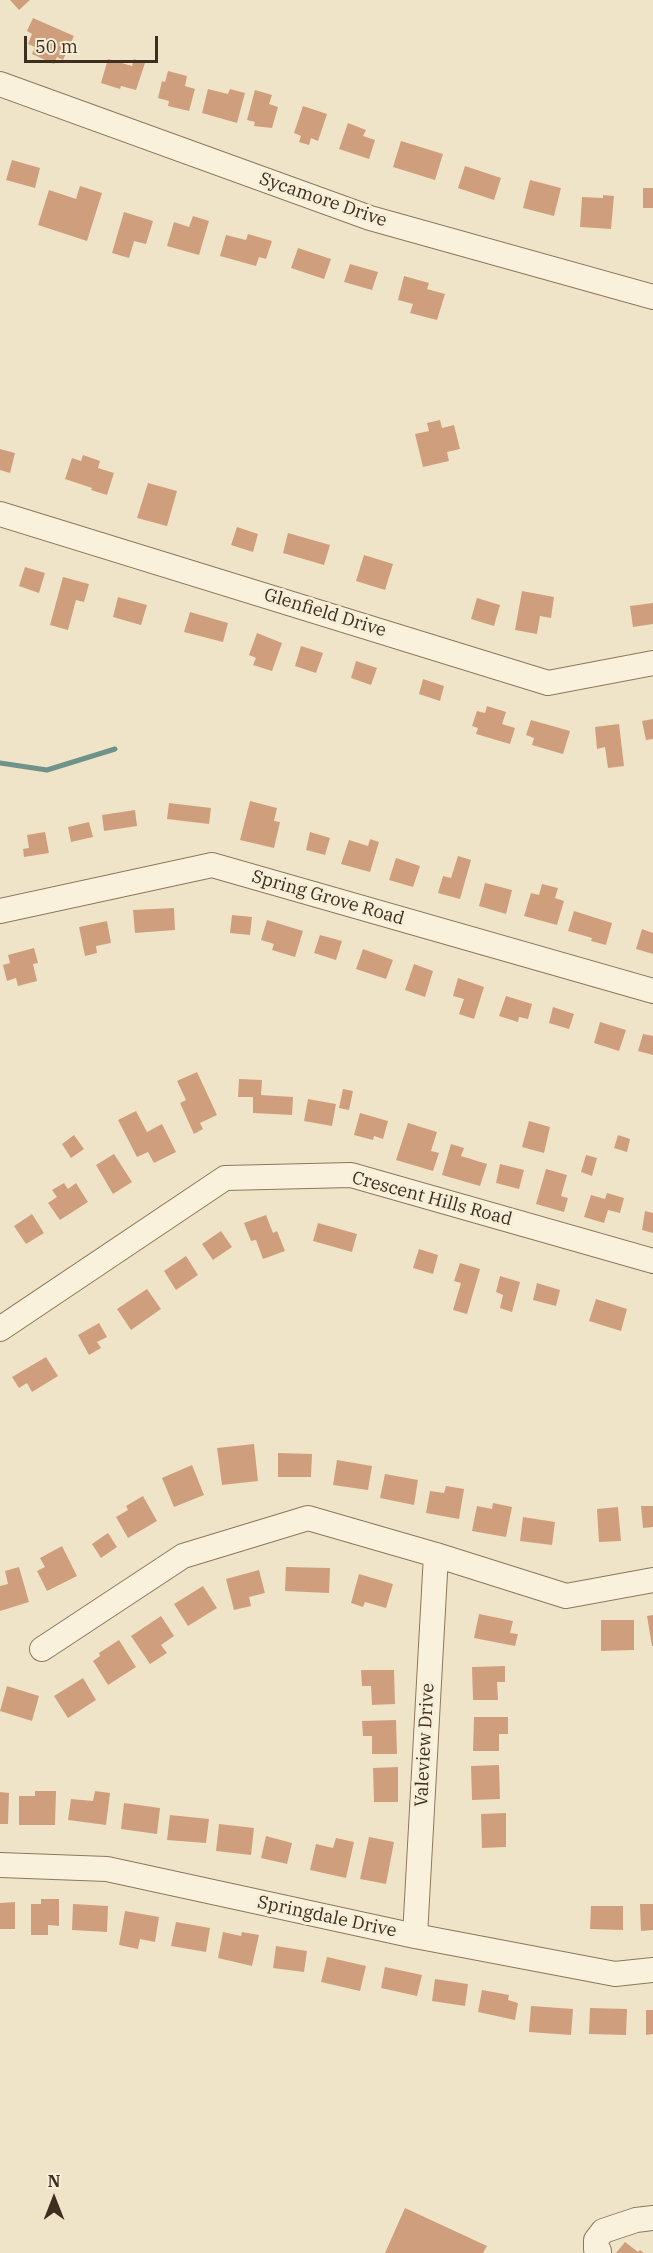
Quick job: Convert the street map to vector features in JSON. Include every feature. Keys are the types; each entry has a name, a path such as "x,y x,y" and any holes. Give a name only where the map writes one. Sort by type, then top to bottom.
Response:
{"street":[{"name":"Sycamore Drive","path":"0,84 370,218 653,297"},
{"name":"Glenfield Drive","path":"0,514 548,683 653,663"},
{"name":"Spring Grove Road","path":"0,911 212,865 653,992"},
{"name":"Crescent Hills Road","path":"0,1329 225,1178 351,1175 653,1261"},
{"path":"42,1649 183,1556 308,1518 566,1596 653,1580"},
{"name":"Valeview Drive","path":"415,1936 436,1555"},
{"name":"Springdale Drive","path":"0,1865 107,1869 415,1936 615,1974 653,1970"},
{"path":"599,2251 596,2249 596,2240 603,2231 636,2220 653,2218"}],"building":[{"path":"10,0 30,0 19,10"},
{"path":"33,18 74,36 63,60 57,57 54,64 32,54 35,47 28,44 32,34 27,31"},
{"path":"108,59 132,66 134,59 145,63 136,90 121,86 120,89 101,83"},
{"path":"168,71 187,76 185,86 195,89 189,111 168,106 169,101 158,98 162,81 165,82"},
{"path":"208,89 228,94 230,89 245,93 237,123 202,113"},
{"path":"255,90 272,95 269,104 278,107 272,128 254,126 255,122 247,120"},
{"path":"303,106 327,114 318,141 311,138 309,145 299,142 301,136 294,133"},
{"path":"348,123 366,130 363,136 375,140 369,159 339,149"},
{"path":"401,141 443,154 435,180 393,167"},
{"path":"12,160 40,168 35,188 6,180"},
{"path":"465,166 501,178 494,200 458,188"},
{"path":"530,180 561,188 554,216 523,208"},
{"path":"80,186 102,193 87,241 38,225 49,190 76,199"},
{"path":"643,188 653,188 653,208 643,208"},
{"path":"603,195 614,196 611,229 580,227 582,197 603,198"},
{"path":"124,212 153,221 146,244 134,241 129,258 112,253"},
{"path":"193,216 209,221 199,255 167,246 174,222 189,227"},
{"path":"248,234 272,241 266,259 259,257 256,266 220,256 226,235 246,240"},
{"path":"298,248 331,259 324,279 291,268"},
{"path":"350,264 378,272 372,290 344,282"},
{"path":"404,276 429,283 427,289 445,294 437,320 410,313 413,304 398,300"},
{"path":"440,420 442,428 454,425 460,449 447,452 449,461 423,467 415,434 429,431 427,423"},
{"path":"0,449 15,453 10,473 0,470"},
{"path":"83,455 100,461 98,468 114,473 107,495 65,479 72,458 81,461"},
{"path":"148,483 177,491 167,526 137,518"},
{"path":"237,527 258,534 253,552 231,545"},
{"path":"288,533 330,545 324,565 283,553"},
{"path":"364,555 393,564 385,590 356,581"},
{"path":"25,567 45,573 39,593 19,586"},
{"path":"63,577 89,584 84,602 76,600 68,630 50,625"},
{"path":"522,591 554,597 551,618 540,616 537,634 515,630"},
{"path":"118,597 147,605 141,625 113,617"},
{"path":"477,598 500,605 494,626 471,619"},
{"path":"653,603 653,624 633,627 630,606"},
{"path":"190,612 228,623 223,642 184,632"},
{"path":"257,633 282,643 272,671 253,665 256,658 249,655"},
{"path":"301,646 323,653 316,673 295,666"},
{"path":"356,661 377,668 371,685 351,678"},
{"path":"423,679 444,686 440,701 419,694"},
{"path":"487,706 506,712 502,724 515,728 510,744 476,734 478,728 472,726 477,711 485,713"},
{"path":"653,719 653,739 646,740 642,721"},
{"path":"531,720 570,731 563,754 532,745 534,738 526,735"},
{"path":"619,724 624,766 608,768 605,747 597,749 595,727"},
{"path":"250,801 277,808 274,821 280,822 274,848 240,840"},
{"path":"169,803 211,808 209,824 167,819"},
{"path":"135,810 137,826 104,831 102,815"},
{"path":"89,822 93,837 71,842 68,827"},
{"path":"45,832 49,853 24,857 23,849 29,848 27,835"},
{"path":"310,832 330,838 325,855 306,850"},
{"path":"370,839 379,842 370,872 341,864 349,840 368,846"},
{"path":"458,856 471,860 460,899 438,893 443,876 451,878"},
{"path":"396,858 420,866 413,887 389,880"},
{"path":"485,883 512,890 506,914 479,906"},
{"path":"542,884 558,888 555,898 564,901 557,925 524,916 531,893 539,895"},
{"path":"174,908 175,930 135,933 133,910"},
{"path":"574,911 612,923 606,945 568,931"},
{"path":"232,915 252,917 250,935 230,933"},
{"path":"267,920 303,931 295,957 272,950 274,944 261,940"},
{"path":"107,921 111,943 96,946 97,953 85,956 79,927"},
{"path":"642,929 653,933 653,954 636,949"},
{"path":"320,935 342,941 336,960 314,953"},
{"path":"34,948 38,963 33,964 37,981 18,986 16,978 7,981 3,965 10,963 8,955"},
{"path":"363,949 393,960 386,979 356,969"},
{"path":"414,964 433,971 425,997 405,990"},
{"path":"458,978 484,987 474,1019 459,1014 464,999 453,996"},
{"path":"506,996 532,1004 528,1019 519,1017 518,1022 499,1016"},
{"path":"553,1007 574,1014 569,1029 549,1023"},
{"path":"600,1022 626,1030 619,1051 594,1043"},
{"path":"643,1034 653,1036 653,1055 638,1051"},
{"path":"197,1072 217,1115 200,1123 203,1129 194,1134 180,1103 186,1100 177,1081"},
{"path":"239,1079 262,1080 261,1095 293,1097 292,1115 253,1113 253,1097 238,1097"},
{"path":"343,1089 353,1091 349,1110 339,1108"},
{"path":"308,1099 336,1104 332,1126 304,1121"},
{"path":"136,1111 147,1132 162,1124 176,1152 154,1163 148,1152 137,1157 118,1120"},
{"path":"360,1113 388,1121 383,1139 374,1136 373,1140 354,1135"},
{"path":"529,1121 550,1127 544,1153 522,1147"},
{"path":"408,1123 437,1132 431,1151 439,1153 433,1171 396,1160"},
{"path":"74,1135 84,1149 71,1158 62,1144"},
{"path":"618,1135 630,1139 627,1152 614,1148"},
{"path":"451,1144 464,1148 461,1156 487,1164 480,1186 442,1175"},
{"path":"114,1154 132,1182 113,1194 96,1165"},
{"path":"586,1155 597,1158 592,1176 581,1172"},
{"path":"500,1164 524,1170 519,1189 496,1183"},
{"path":"546,1169 567,1175 561,1196 568,1198 564,1212 536,1204"},
{"path":"64,1183 68,1189 76,1183 88,1202 60,1220 48,1203 57,1197 52,1190"},
{"path":"607,1193 624,1198 620,1213 608,1210 604,1223 584,1217 591,1195 605,1199"},
{"path":"645,1211 653,1213 653,1233 642,1230"},
{"path":"32,1214 44,1233 26,1244 14,1226"},
{"path":"266,1215 273,1233 277,1231 285,1251 263,1259 256,1240 251,1241 244,1223"},
{"path":"318,1223 357,1234 352,1252 313,1241"},
{"path":"221,1231 232,1247 213,1260 202,1244"},
{"path":"419,1249 438,1255 433,1274 413,1268"},
{"path":"186,1256 198,1275 176,1290 164,1271"},
{"path":"460,1263 480,1269 467,1314 453,1310 461,1283 454,1281"},
{"path":"500,1276 520,1282 512,1312 500,1308 503,1295 496,1292"},
{"path":"537,1283 560,1290 556,1306 533,1300"},
{"path":"147,1289 161,1309 131,1330 117,1309"},
{"path":"596,1299 627,1309 621,1331 589,1321"},
{"path":"99,1323 107,1337 97,1342 101,1348 89,1355 78,1335"},
{"path":"46,1357 58,1376 32,1392 27,1383 19,1388 12,1377"},
{"path":"254,1444 258,1481 222,1485 217,1448"},
{"path":"278,1453 312,1454 311,1477 278,1477"},
{"path":"337,1460 372,1466 368,1490 333,1485"},
{"path":"192,1465 204,1495 174,1507 162,1478"},
{"path":"385,1474 418,1480 414,1505 380,1498"},
{"path":"446,1486 464,1489 459,1519 426,1513 430,1491 444,1493"},
{"path":"143,1496 157,1521 128,1538 116,1517 128,1510 126,1506"},
{"path":"493,1503 512,1507 506,1537 472,1531 477,1506 492,1509"},
{"path":"641,1506 653,1506 653,1527 643,1528"},
{"path":"618,1507 621,1541 599,1542 597,1509"},
{"path":"523,1517 555,1522 552,1545 520,1541"},
{"path":"108,1533 117,1547 101,1558 92,1544"},
{"path":"62,1546 77,1576 47,1591 37,1571 45,1567 40,1558"},
{"path":"19,1567 29,1602 0,1611 0,1586 8,1584 5,1571"},
{"path":"286,1567 330,1568 329,1593 285,1591"},
{"path":"259,1570 265,1593 249,1597 251,1606 234,1610 226,1579"},
{"path":"359,1574 393,1584 386,1608 365,1602 363,1607 351,1603"},
{"path":"203,1586 217,1608 188,1626 174,1604"},
{"path":"479,1614 513,1621 510,1633 518,1634 515,1646 474,1638"},
{"path":"653,1615 653,1646 652,1646 647,1616"},
{"path":"161,1616 174,1636 161,1645 167,1653 150,1664 131,1636"},
{"path":"601,1620 634,1620 634,1650 601,1651"},
{"path":"119,1640 136,1667 108,1685 93,1661 100,1656 99,1653"},
{"path":"505,1666 505,1682 497,1682 498,1700 473,1700 472,1667"},
{"path":"361,1670 394,1670 395,1704 372,1705 371,1686 362,1686"},
{"path":"83,1678 96,1700 68,1718 54,1696"},
{"path":"7,1686 39,1696 32,1721 0,1711"},
{"path":"474,1717 508,1717 508,1734 499,1734 499,1751 473,1751"},
{"path":"396,1720 397,1754 372,1754 372,1736 363,1736 362,1721"},
{"path":"499,1765 500,1799 472,1800 471,1766"},
{"path":"398,1767 398,1802 374,1802 373,1768"},
{"path":"35,1791 56,1791 55,1825 19,1825 19,1796 35,1796"},
{"path":"95,1791 110,1793 106,1825 68,1820 71,1799 93,1801"},
{"path":"0,1792 9,1793 8,1824 0,1824"},
{"path":"124,1803 160,1808 157,1834 121,1829"},
{"path":"506,1813 506,1847 482,1848 481,1814"},
{"path":"170,1815 209,1819 206,1843 167,1840"},
{"path":"219,1824 254,1828 251,1855 216,1851"},
{"path":"266,1836 292,1843 287,1864 261,1858"},
{"path":"369,1837 394,1842 386,1884 360,1879"},
{"path":"336,1838 354,1842 346,1878 310,1870 316,1844 333,1848"},
{"path":"41,1899 59,1899 59,1926 48,1925 48,1935 31,1935 31,1904 41,1904"},
{"path":"15,1902 15,1929 0,1929 0,1903"},
{"path":"73,1904 108,1906 107,1932 72,1930"},
{"path":"640,1904 653,1904 653,1930 641,1931"},
{"path":"591,1906 623,1906 623,1930 590,1929"},
{"path":"125,1911 159,1917 155,1942 140,1939 138,1949 119,1945"},
{"path":"176,1922 210,1928 206,1952 171,1946"},
{"path":"223,1932 241,1936 242,1932 259,1935 252,1966 218,1958"},
{"path":"276,1946 307,1951 304,1972 273,1968"},
{"path":"327,1957 366,1966 360,1991 321,1982"},
{"path":"385,1967 422,1975 417,1996 381,1988"},
{"path":"435,1979 468,1984 465,2006 432,2001"},
{"path":"482,1990 509,1995 508,2000 518,2003 515,2020 478,2012"},
{"path":"531,2006 573,2009 571,2035 529,2032"},
{"path":"590,2008 627,2009 626,2035 589,2034"},
{"path":"646,2010 653,2010 653,2034 646,2035"},
{"path":"405,2208 487,2246 483,2253 385,2253"},
{"path":"625,2242 638,2252 640,2250 644,2253 616,2253"}],"waterway":[{"path":"0,763 47,770 115,749"}]}
